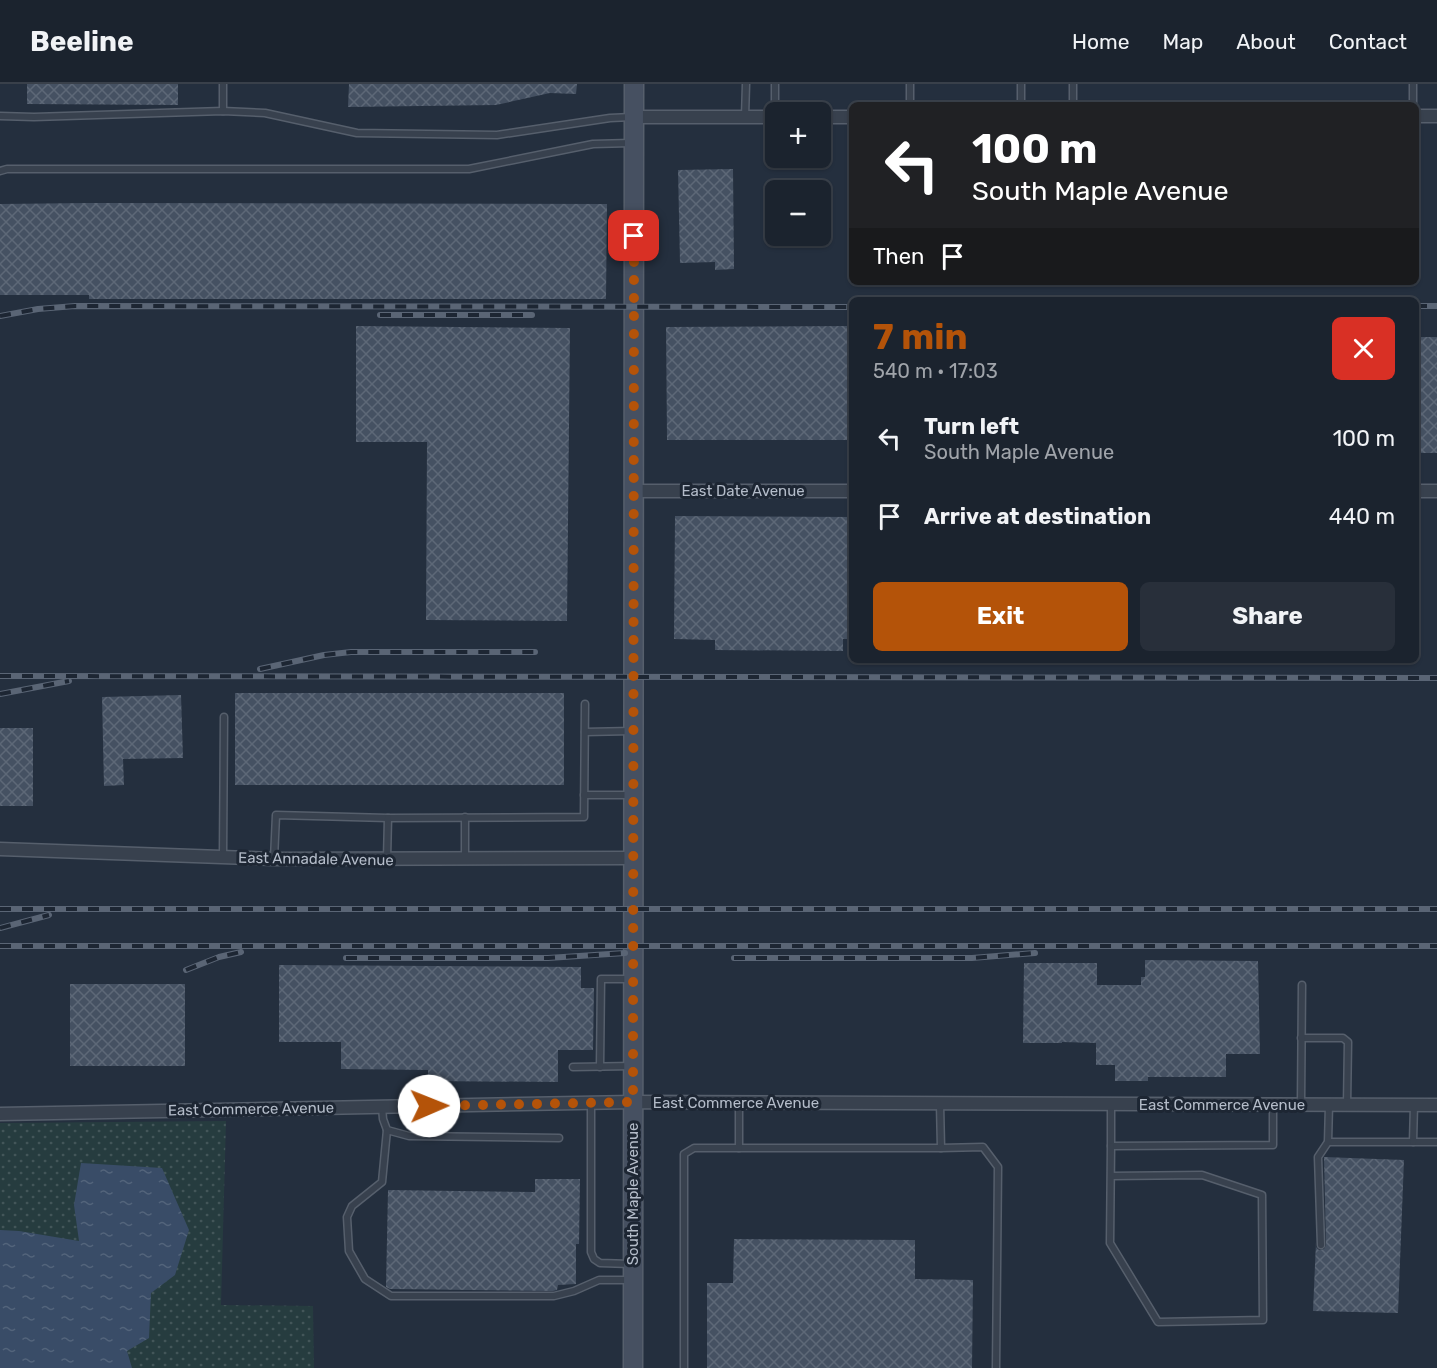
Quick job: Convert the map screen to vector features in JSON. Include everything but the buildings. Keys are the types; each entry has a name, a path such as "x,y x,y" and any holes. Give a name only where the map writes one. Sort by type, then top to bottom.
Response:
{"street":[{"name":"South Maple Avenue","path":"633,1368 634,84"},
{"path":"1419,116 1437,116"},
{"path":"634,117 765,117"},
{"path":"831,117 849,117"},
{"name":"East Date Avenue","path":"633,491 849,491"},
{"path":"1419,491 1437,491"},
{"name":"East Annadale Avenue","path":"0,849 274,859 633,858"},
{"name":"East Commerce Avenue","path":"0,1114 633,1102 1437,1105"}],"lane":[{"path":"223,84 223,111"},
{"path":"746,84 746,117"},
{"path":"775,84 775,102"},
{"path":"910,84 910,102"},
{"path":"1021,84 1021,102"},
{"path":"1073,84 1073,102"},
{"path":"1413,84 1413,102"},
{"path":"0,116 46,117 223,111 265,113 357,133 497,135 610,118 634,117"},
{"path":"0,171 7,169 469,169 593,144 634,143"},
{"path":"274,859 276,815 388,818 584,817 585,704"},
{"path":"223,858 224,717"},
{"path":"585,732 633,731"},
{"path":"584,795 633,795"},
{"path":"465,817 465,859"},
{"path":"387,860 388,818"},
{"path":"600,1067 601,979 633,979"},
{"path":"1301,1105 1302,986"},
{"path":"1301,1038 1343,1038 1348,1042 1347,1105"},
{"path":"573,1067 633,1066"},
{"path":"591,1103 590,1241 594,1259 600,1263 633,1272"},
{"path":"739,1103 739,1148"},
{"path":"940,1104 941,1148"},
{"path":"1111,1104 1110,1243 1158,1322 1263,1320 1262,1195 1203,1175 1111,1176"},
{"path":"1111,1146 1273,1145 1273,1105"},
{"path":"1321,1245 1318,1157 1328,1142 1329,1105"},
{"path":"1413,1142 1414,1105"},
{"path":"382,1107 387,1130 382,1182 352,1206 346,1217 349,1251 365,1279 391,1296 554,1296 574,1291 599,1280 633,1272"},
{"path":"387,1130 409,1136 559,1138"},
{"path":"1328,1142 1437,1142"},
{"path":"684,1368 684,1154 694,1148 983,1147 998,1167 996,1368"}],"green space":[{"path":"226,1121 221,1305 313,1306 314,1368 0,1368 0,1123"}],"water":[{"path":"81,1163 162,1168 189,1230 175,1275 151,1293 149,1338 127,1351 132,1368 0,1368 0,1230 79,1241 74,1205"}],"railway":[{"path":"0,316 38,309 75,306 849,307"},
{"path":"1419,306 1437,306"},
{"path":"380,315 532,315"},
{"path":"260,669 324,655 351,652 535,652"},
{"path":"0,676 1437,678"},
{"path":"0,694 69,681"},
{"path":"0,909 1437,909"},
{"path":"0,928 49,915"},
{"path":"0,946 1437,946"},
{"path":"186,970 219,957 241,952"},
{"path":"346,958 548,958 625,953"},
{"path":"734,958 972,958 1035,953"}],"route":[{"path":"429,1106 633,1102 634,236"}]}
